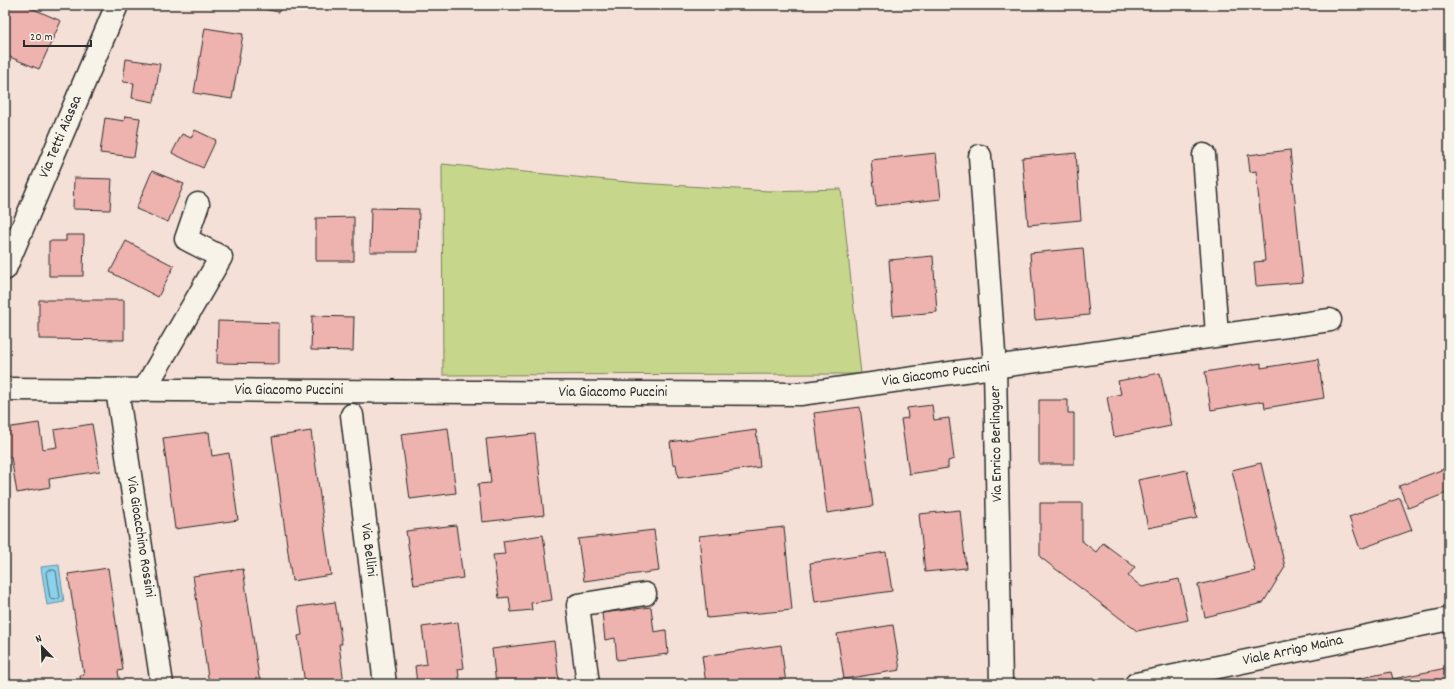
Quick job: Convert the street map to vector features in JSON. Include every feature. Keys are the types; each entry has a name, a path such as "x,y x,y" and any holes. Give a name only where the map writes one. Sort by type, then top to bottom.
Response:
{"street":[{"name":"Via Tetti Aiassa","path":"5,269 117,5"},
{"path":"1204,155 1217,336"},
{"name":"Via Enrico Berlinguer","path":"980,156 995,367 1001,684"},
{"path":"144,390 221,257 186,240 198,204"},
{"name":"Via Giacomo Puccini","path":"5,389 800,394 1330,320"},
{"name":"Via Gioacchino Rossini","path":"117,390 162,684"},
{"name":"Via Bellini","path":"352,415 385,684"},
{"path":"588,684 578,606 645,594"},
{"name":"Viale Arrigo Maina","path":"1136,684 1449,619"}],"green space":[{"path":"442,164 638,183 769,191 841,189 861,374 443,375"}],"water":[{"path":"59,565 64,602 47,605 41,567"}],"building":[{"path":"5,5 24,5 61,21 39,69 5,55"},
{"path":"257,5 280,5 279,12 257,8"},
{"path":"205,28 243,34 232,99 194,93"},
{"path":"126,59 160,64 154,102 132,98 134,83 123,82"},
{"path":"125,116 140,118 134,157 100,153 105,118 124,121"},
{"path":"195,130 216,140 203,168 172,153 182,134 191,138"},
{"path":"1290,150 1303,282 1256,286 1254,262 1265,261 1256,171 1250,172 1248,155"},
{"path":"936,153 941,199 876,206 871,160"},
{"path":"1076,153 1081,220 1028,225 1022,158"},
{"path":"152,171 184,184 168,222 136,209"},
{"path":"74,178 112,179 110,210 73,209"},
{"path":"371,208 419,209 418,252 370,252"},
{"path":"354,217 354,261 316,261 316,218"},
{"path":"66,235 84,235 83,276 49,276 49,241 66,241"},
{"path":"126,241 174,266 158,297 110,272"},
{"path":"1083,248 1089,315 1035,320 1030,253"},
{"path":"933,256 937,312 893,316 889,260"},
{"path":"39,300 124,300 124,340 39,339"},
{"path":"312,316 354,317 353,351 311,350"},
{"path":"218,321 279,323 279,364 217,363"},
{"path":"1318,359 1324,398 1265,408 1264,401 1211,410 1205,372 1261,363 1261,368"},
{"path":"1160,373 1171,426 1114,437 1107,397 1121,394 1118,381"},
{"path":"1039,400 1068,400 1068,413 1074,413 1074,464 1039,464"},
{"path":"932,405 934,420 949,418 954,459 948,461 948,468 909,474 901,419 908,418 907,408"},
{"path":"860,407 873,506 827,513 814,413"},
{"path":"39,423 43,449 57,447 54,430 92,424 100,471 49,479 50,487 17,493 11,457 5,458 5,428"},
{"path":"448,428 456,493 410,499 401,434"},
{"path":"756,430 760,467 678,478 676,464 673,465 670,442"},
{"path":"311,431 331,575 292,581 272,437"},
{"path":"209,432 212,456 229,453 238,520 175,529 163,438"},
{"path":"535,434 544,515 482,522 478,484 491,483 486,439"},
{"path":"1261,463 1285,567 1263,603 1205,617 1198,585 1255,571 1232,470"},
{"path":"1449,467 1449,492 1408,508 1399,486"},
{"path":"1187,470 1197,518 1148,528 1138,480"},
{"path":"1400,498 1412,530 1360,549 1349,517"},
{"path":"1040,503 1082,503 1082,541 1096,552 1103,543 1135,567 1128,576 1142,587 1179,579 1188,620 1137,631 1040,557"},
{"path":"960,510 966,568 925,572 919,514"},
{"path":"456,525 463,578 414,585 406,531"},
{"path":"784,527 792,610 707,618 699,536"},
{"path":"654,530 659,571 584,581 578,539"},
{"path":"543,535 552,600 531,603 532,610 511,612 509,597 499,598 493,555 505,554 503,541"},
{"path":"886,552 892,591 815,602 810,563"},
{"path":"108,568 123,670 118,671 120,684 81,684 80,675 84,675 68,574"},
{"path":"243,569 260,684 209,684 193,576"},
{"path":"335,602 342,644 339,644 344,684 305,684 298,636 302,635 298,607"},
{"path":"651,607 654,632 666,630 668,654 617,660 615,638 605,640 602,613"},
{"path":"458,622 464,668 458,669 460,684 417,684 415,666 427,664 422,627"},
{"path":"893,625 900,670 844,679 837,634"},
{"path":"554,641 559,682 544,684 496,684 492,649"},
{"path":"781,645 786,684 706,684 702,656"},
{"path":"1446,668 1449,684 1332,684 1391,672 1393,679"}]}
